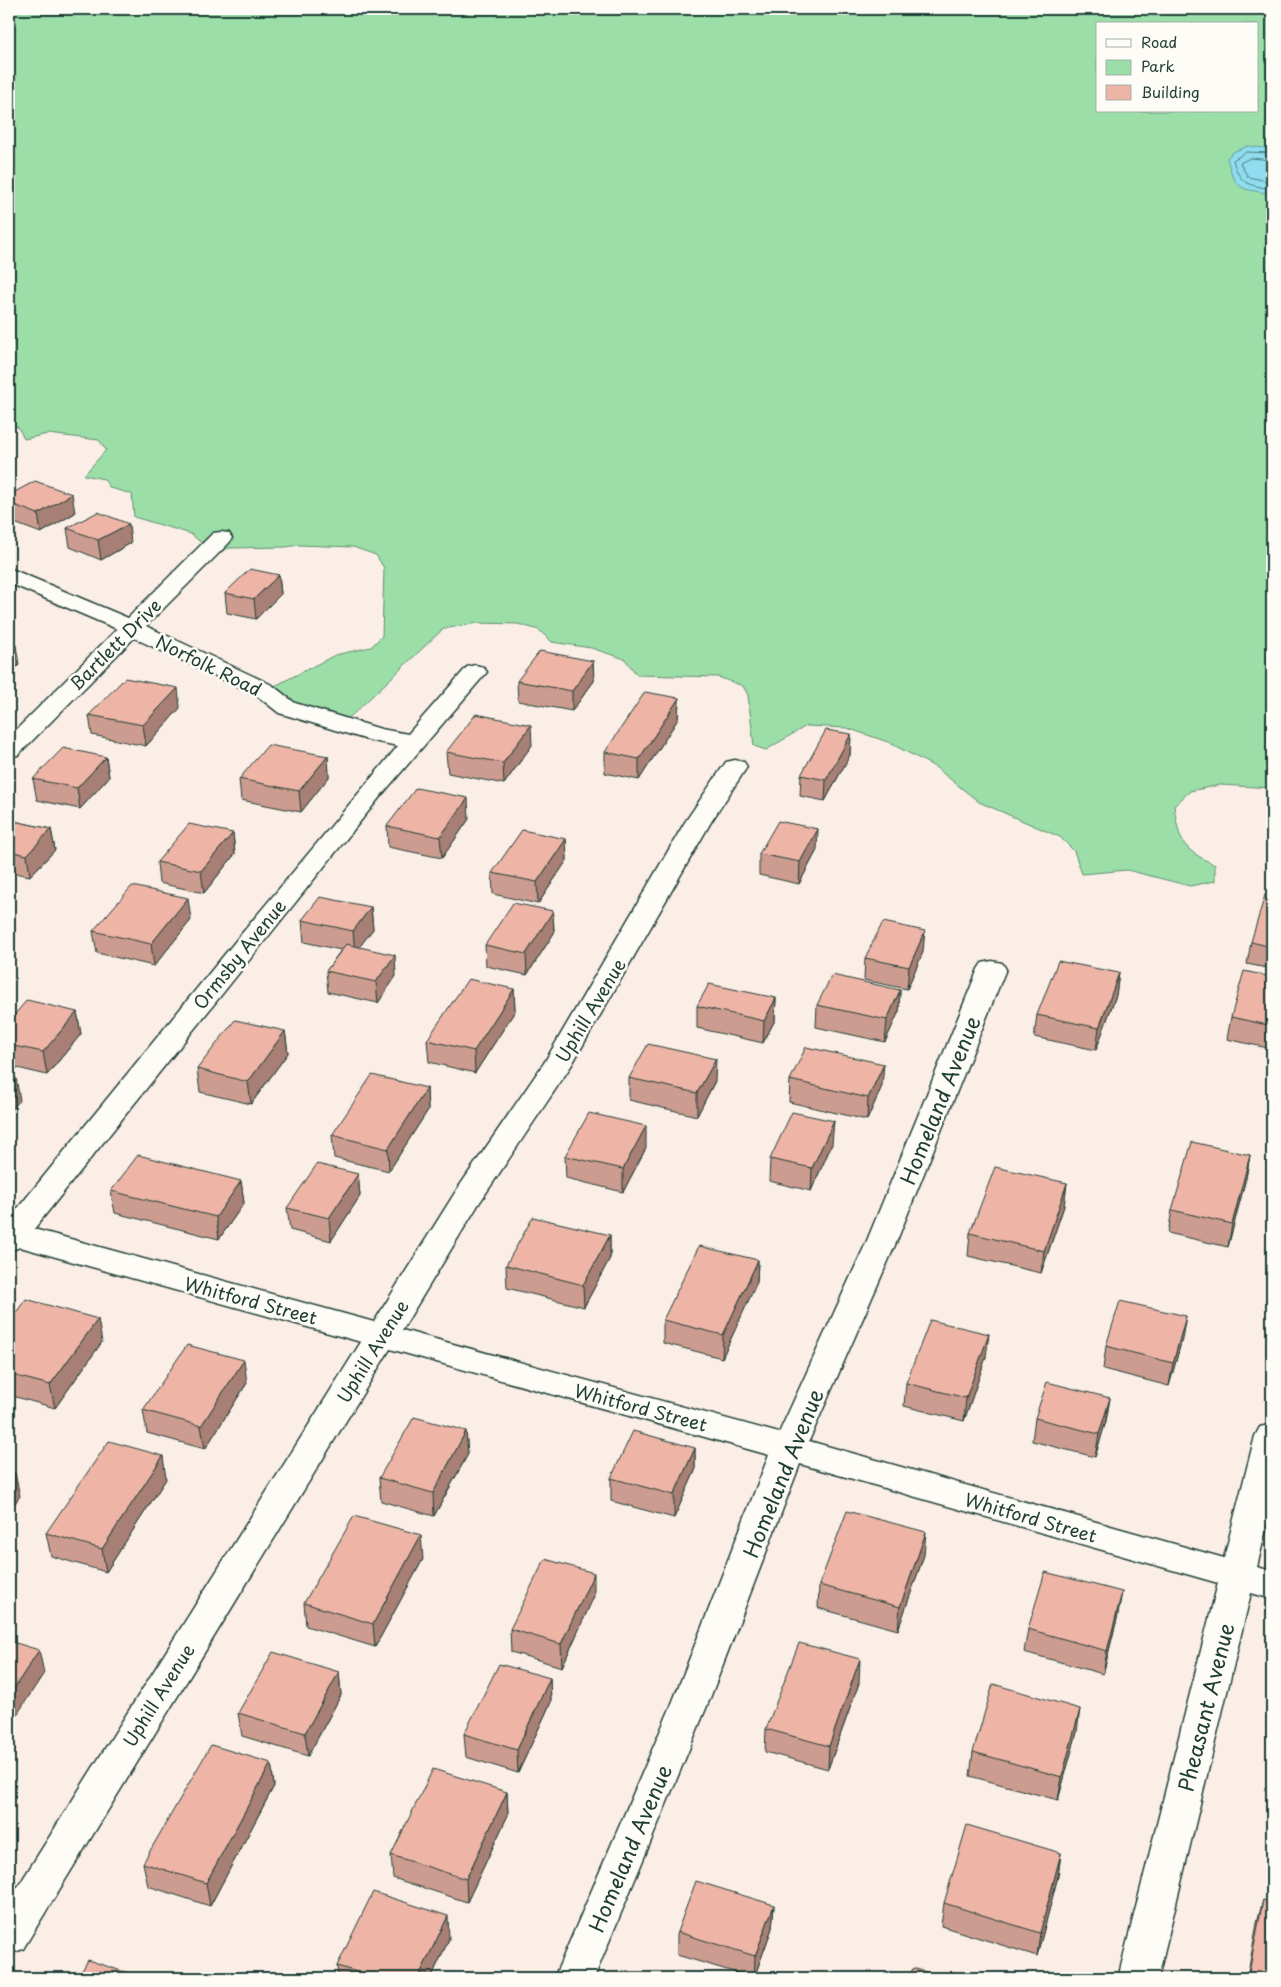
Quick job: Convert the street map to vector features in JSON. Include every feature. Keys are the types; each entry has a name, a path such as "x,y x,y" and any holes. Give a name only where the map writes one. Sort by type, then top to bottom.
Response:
{"street":[{"name":"Bartlett Drive","path":"9,750 221,538"},
{"name":"Norfolk Road","path":"9,575 130,627 264,690 286,708 377,735 413,742"},
{"name":"Ormsby Avenue","path":"10,1236 246,944 413,742 474,672"},
{"name":"Uphill Avenue","path":"9,1936 381,1336 468,1198 557,1066 698,822 735,767"},
{"name":"Homeland Avenue","path":"574,1978 689,1706 789,1448 881,1243 992,969"},
{"name":"Whitford Street","path":"10,1236 789,1448 1272,1585"},
{"name":"Pheasant Avenue","path":"1138,1978 1272,1436"}],"green space":[{"path":"9,9 1272,9 1272,149 1265,147 1272,193 1272,788 1220,785 1190,791 1174,806 1180,836 1188,848 1195,854 1215,865 1215,881 1190,886 1127,870 1082,874 1074,851 1060,837 979,802 935,767 888,742 847,728 806,726 766,750 754,746 748,695 743,686 718,677 637,675 625,659 591,648 552,642 539,630 518,624 477,623 443,629 350,717 343,721 305,712 269,689 335,655 371,647 382,636 384,568 376,555 353,547 299,545 229,548 214,554 191,534 134,517 132,494 110,488 104,479 84,475 106,450 99,440 48,434 24,439 18,427 9,424"}],"water":[{"path":"1248,146 1272,149 1272,194 1241,187 1233,177 1227,158 1233,152"}],"building":[{"path":"35,481 72,494 38,514 9,503 9,495"},
{"path":"98,512 129,524 98,540 67,528"},
{"path":"250,569 279,575 254,599 225,593"},
{"path":"9,644 16,645 9,652"},
{"path":"540,651 593,661 572,691 517,681"},
{"path":"125,678 178,688 143,725 89,715"},
{"path":"645,692 679,698 639,759 605,752"},
{"path":"476,714 531,725 503,763 446,752"},
{"path":"826,730 851,734 826,780 801,775"},
{"path":"268,745 328,756 299,791 239,779"},
{"path":"63,748 106,757 77,788 33,779"},
{"path":"416,788 468,798 440,837 387,826"},
{"path":"9,820 51,829 27,855 9,851"},
{"path":"778,821 818,829 800,862 759,854"},
{"path":"189,824 233,833 201,871 157,862"},
{"path":"522,830 566,839 537,882 492,873"},
{"path":"132,886 188,898 151,944 93,931"},
{"path":"1265,895 1272,896 1272,947 1251,942"},
{"path":"320,897 371,907 353,931 302,920"},
{"path":"513,903 553,911 526,954 485,945"},
{"path":"883,922 925,931 909,967 865,958"},
{"path":"346,944 395,955 376,982 326,971"},
{"path":"1058,961 1119,973 1099,1028 1037,1015"},
{"path":"1244,971 1272,977 1272,1026 1231,1017"},
{"path":"832,975 900,990 887,1020 817,1005"},
{"path":"468,979 514,989 474,1051 427,1040"},
{"path":"709,984 776,998 764,1021 697,1006"},
{"path":"27,1000 77,1012 43,1052 9,1045 9,1021"},
{"path":"235,1020 285,1031 248,1082 197,1069"},
{"path":"648,1044 716,1059 697,1093 629,1078"},
{"path":"806,1047 884,1064 868,1098 790,1080"},
{"path":"372,1075 427,1088 388,1149 332,1135"},
{"path":"9,1076 16,1078 9,1086"},
{"path":"792,1112 834,1121 812,1168 770,1159"},
{"path":"589,1113 646,1126 623,1169 565,1156"},
{"path":"1192,1142 1250,1155 1232,1224 1172,1210"},
{"path":"138,1155 241,1181 216,1217 111,1191"},
{"path":"317,1164 358,1174 329,1218 287,1208"},
{"path":"995,1167 1067,1183 1044,1251 970,1233"},
{"path":"533,1217 610,1235 583,1285 506,1265"},
{"path":"699,1246 758,1260 723,1335 663,1320"},
{"path":"26,1299 98,1319 50,1385 9,1374 9,1322"},
{"path":"1120,1301 1186,1316 1173,1363 1106,1346"},
{"path":"930,1320 989,1334 966,1398 906,1383"},
{"path":"187,1345 244,1360 201,1426 143,1410"},
{"path":"1047,1382 1110,1398 1099,1434 1035,1418"},
{"path":"414,1417 466,1431 433,1493 379,1478"},
{"path":"633,1431 695,1448 674,1495 611,1478"},
{"path":"109,1441 163,1456 102,1549 46,1533"},
{"path":"9,1471 15,1473 9,1482"},
{"path":"847,1511 926,1532 900,1607 819,1585"},
{"path":"354,1516 421,1535 373,1624 304,1603"},
{"path":"545,1559 594,1573 561,1644 510,1629"},
{"path":"1045,1572 1122,1592 1107,1651 1028,1629"},
{"path":"9,1641 39,1650 9,1696"},
{"path":"799,1643 860,1659 829,1746 766,1729"},
{"path":"273,1652 339,1672 305,1733 238,1713"},
{"path":"499,1664 550,1678 517,1750 464,1734"},
{"path":"993,1684 1080,1709 1062,1777 973,1752"},
{"path":"211,1745 271,1763 206,1883 143,1863"},
{"path":"433,1769 507,1792 466,1879 391,1855"},
{"path":"967,1825 1061,1853 1040,1933 944,1903"},
{"path":"696,1881 774,1905 755,1956 677,1932"},
{"path":"373,1892 448,1916 418,1978 377,1978 337,1966"},
{"path":"1263,1900 1272,1902 1272,1978 1248,1978"},
{"path":"88,1960 143,1978 78,1978"},
{"path":"913,1968 946,1978 909,1978"}]}
